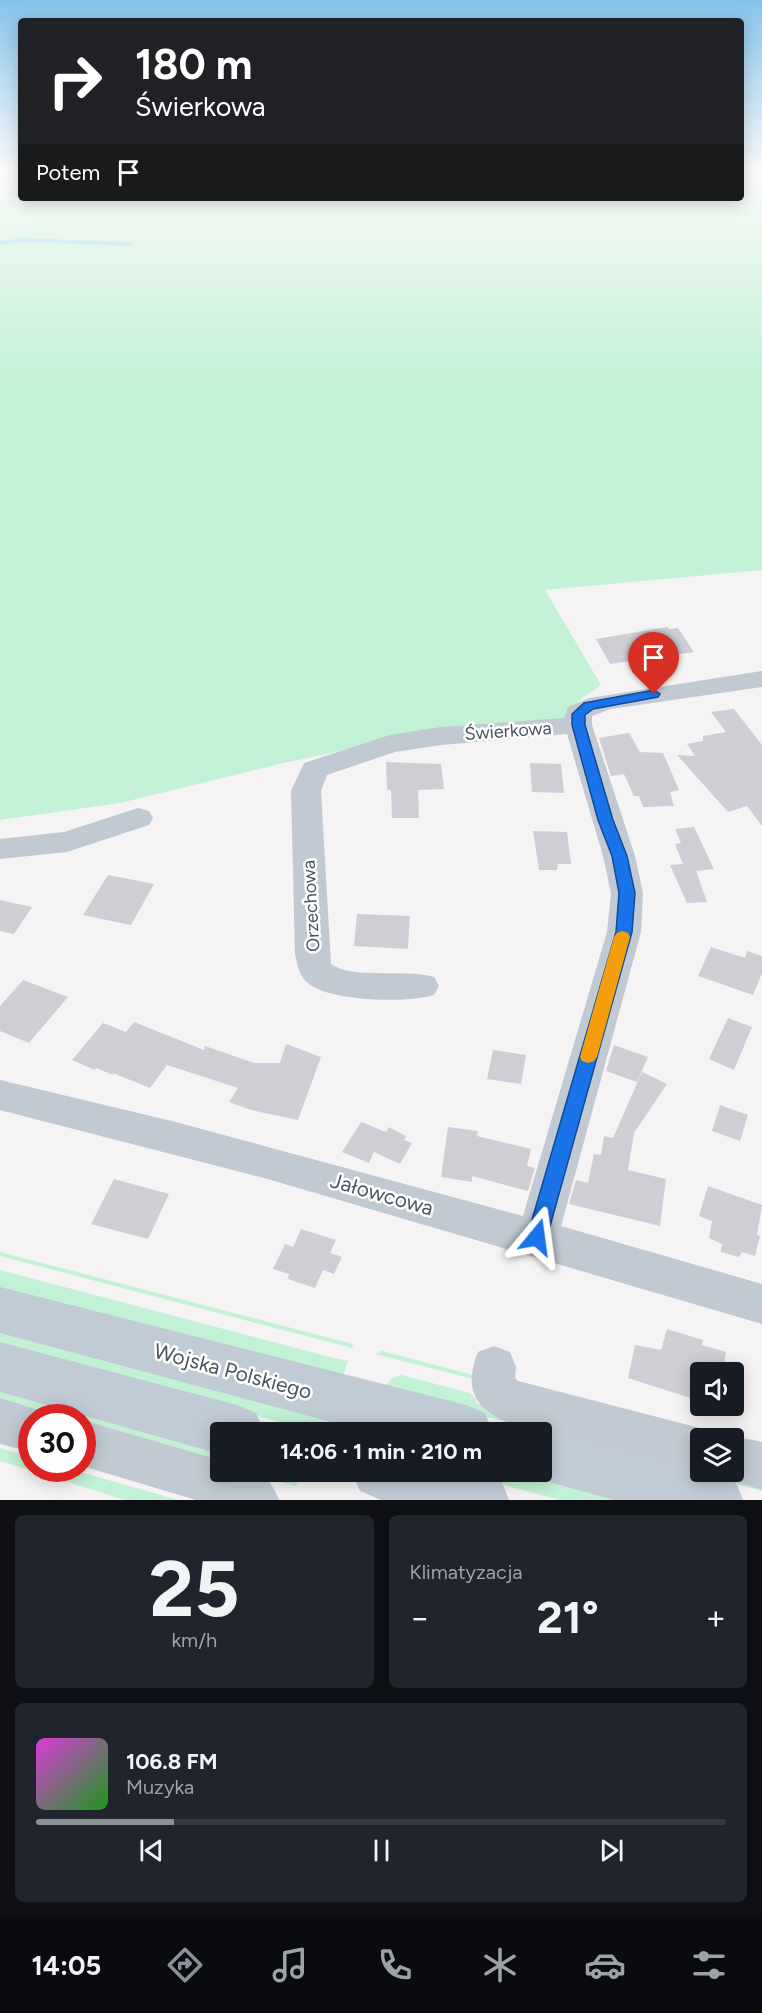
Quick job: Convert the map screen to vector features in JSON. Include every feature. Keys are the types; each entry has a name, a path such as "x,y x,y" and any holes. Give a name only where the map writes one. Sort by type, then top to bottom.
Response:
{"main road":[{"name":"Wojska Polskiego","path":"0,1310 428,1422"},
{"path":"0,1368 210,1425"},
{"path":"552,1456 716,1500"},
{"path":"416,1482 482,1500"}],"street":[{"path":"537,1237 624,932 627,893 620,856 606,820 579,725 578,714 589,706 755,680 762,704"},
{"name":"Świerkowa","path":"314,769 390,744 441,736 579,725"},
{"name":"Orzechowa","path":"314,769 306,791 312,954 316,971 324,978 341,983 422,986"},
{"path":"0,849 67,842 138,818"},
{"name":"Jałowcowa","path":"0,1095 195,1142 537,1237 762,1304"},
{"path":"494,1366 493,1385 507,1400 690,1448"},
{"path":"0,1421 18,1426"},
{"path":"96,1447 233,1487 249,1494 255,1500"},
{"path":"744,1462 762,1466"}],"green space":[{"path":"0,242 762,242 762,570 545,590 601,685 569,708 567,720 420,734 279,764 120,803 0,820"},
{"path":"0,1252 353,1344 352,1348 0,1256"},
{"path":"0,1270 348,1361 342,1378 0,1288"},
{"path":"0,1328 330,1418 329,1422 280,1422 0,1346"},
{"path":"382,1351 481,1377 473,1379 375,1354"},
{"path":"401,1375 470,1393 476,1399 476,1403 546,1422 506,1422 383,1389 392,1378"},
{"path":"0,1389 53,1404 18,1404 18,1408 0,1403"},
{"path":"96,1416 210,1448 210,1462 96,1430"},
{"path":"552,1424 690,1461 690,1472 552,1434"},
{"path":"0,1448 18,1453 18,1467 0,1461"},
{"path":"96,1476 178,1500 125,1500 67,1482 96,1482"},
{"path":"744,1476 762,1481 762,1491 729,1482 744,1482"},
{"path":"552,1478 637,1500 559,1500 493,1482 552,1482"},
{"path":"281,1482 297,1482 296,1486"}],"building":[{"path":"668,627 669,629 678,628 694,652 610,664 596,639"},
{"path":"734,709 762,745 762,826 747,806 728,812 677,755 695,756 687,744 703,741 703,736 726,732 711,712"},
{"path":"629,733 640,752 663,753 679,790 670,792 674,806 643,807 639,796 634,796 624,774 611,776 599,738"},
{"path":"386,762 441,764 444,789 418,790 419,818 392,818 391,790 387,790"},
{"path":"530,763 561,764 564,793 532,792"},
{"path":"694,827 714,869 696,871 707,902 687,903 670,865 683,864 675,844 681,843 675,829"},
{"path":"533,831 567,832 571,864 558,864 557,870 539,870"},
{"path":"108,875 154,884 131,925 83,915"},
{"path":"0,900 32,907 14,934 0,931"},
{"path":"357,914 410,916 408,949 354,946"},
{"path":"711,947 745,958 747,951 762,956 762,973 753,995 698,976"},
{"path":"23,980 68,997 29,1043 0,1031 0,1006"},
{"path":"728,1018 752,1027 734,1070 709,1059"},
{"path":"134,1022 204,1050 205,1046 254,1063 280,1063 286,1044 321,1057 298,1120 251,1110 229,1102 238,1088 167,1065 150,1088 72,1060 103,1023 126,1032"},
{"path":"614,1045 648,1057 637,1082 606,1071"},
{"path":"493,1050 526,1055 521,1084 487,1079"},
{"path":"642,1072 667,1084 634,1133 628,1170 666,1179 660,1226 569,1204 576,1180 588,1183 594,1154 601,1155 604,1136 613,1138"},
{"path":"720,1105 748,1115 740,1141 712,1131"},
{"path":"361,1122 386,1132 389,1127 406,1136 404,1140 412,1143 400,1164 374,1152 369,1163 342,1152"},
{"path":"448,1127 478,1131 477,1136 531,1149 527,1166 535,1168 528,1191 472,1176 472,1182 441,1177"},
{"path":"114,1179 169,1194 148,1239 91,1224"},
{"path":"708,1186 762,1205 757,1235 760,1236 755,1256 742,1252 739,1257 721,1252 722,1244 709,1238 712,1221 699,1216"},
{"path":"301,1229 336,1240 330,1253 342,1257 334,1274 323,1270 315,1288 288,1279 289,1274 273,1269 285,1244 293,1247"},
{"path":"667,1329 703,1340 702,1345 726,1352 724,1362 690,1362 690,1398 628,1378 635,1345 661,1350"}],"waterway":[{"path":"0,243 7,242"},
{"path":"76,242 131,244"}],"slow traffic":[{"path":"588,1057 622,937"}],"route":[{"path":"537,1237 624,932 627,893 620,856 606,820 579,725 578,714 589,706 654,694"}]}
